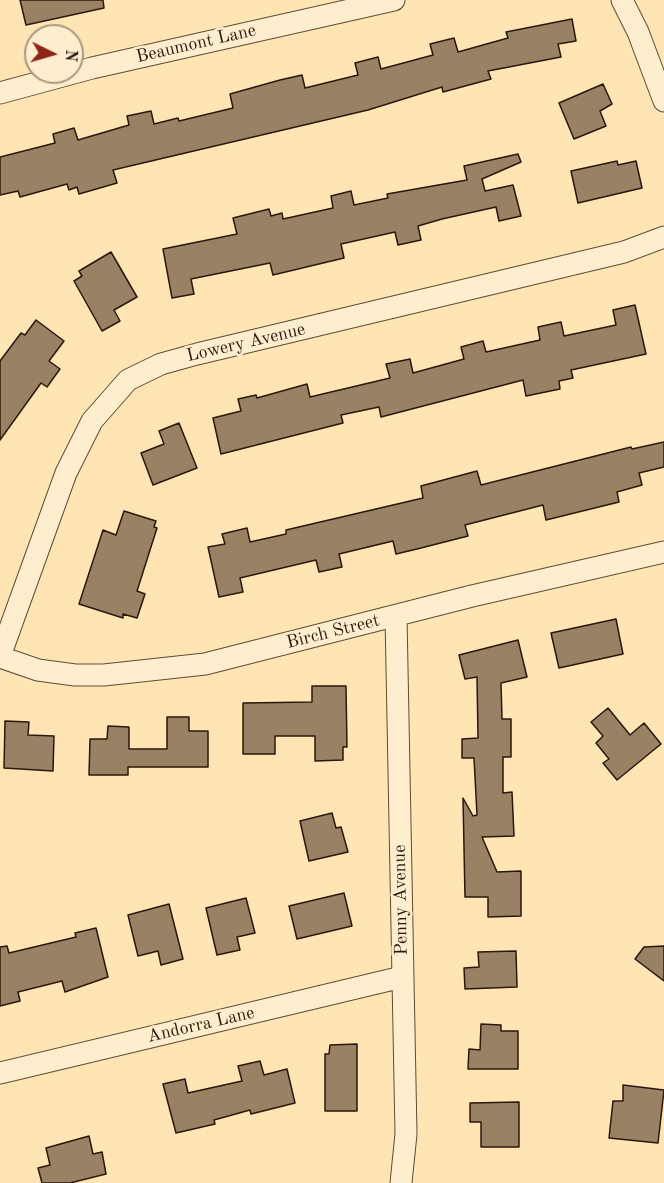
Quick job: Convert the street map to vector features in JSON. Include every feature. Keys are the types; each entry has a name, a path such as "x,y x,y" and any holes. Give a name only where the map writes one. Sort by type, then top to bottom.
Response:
{"street":[{"name":"Beaumont Lane","path":"0,93 103,65 394,0"},
{"path":"622,0 638,32 664,101"},
{"name":"Lowery Avenue","path":"0,656 66,473 92,421 128,380 161,364 197,354 624,252 664,237"},
{"name":"Birch Street","path":"0,656 38,670 75,675 176,669 204,664 580,570 664,552"},
{"name":"Penny Avenue","path":"396,616 406,1134 401,1183"},
{"name":"Andorra Lane","path":"0,1072 402,977"}],"building":[{"path":"20,0 103,0 104,8 26,24"},
{"path":"572,19 576,41 558,44 561,57 488,71 491,79 443,92 442,87 368,110 113,170 117,183 79,194 77,187 69,190 67,184 20,197 18,191 0,195 0,157 55,143 53,134 74,128 78,140 129,125 127,116 151,111 154,124 178,118 179,121 233,108 230,94 280,80 302,75 305,88 358,75 355,63 378,57 381,69 433,55 430,44 454,38 458,52 508,38 506,32"},
{"path":"603,84 612,104 600,111 606,126 574,139 559,103"},
{"path":"518,154 521,162 482,179 485,191 513,185 521,216 499,221 496,207 442,219 418,226 421,240 398,245 395,232 341,244 344,258 273,275 270,263 191,279 194,294 172,298 163,249 237,234 233,218 269,209 271,216 282,213 283,219 333,208 331,196 351,191 354,205 388,198 387,194 467,180 464,166"},
{"path":"617,161 618,165 636,161 642,188 578,203 571,171"},
{"path":"111,252 137,297 114,310 120,321 102,331 74,281 82,276 79,271"},
{"path":"635,305 646,354 571,370 573,378 559,381 560,389 526,396 523,380 381,417 379,407 341,415 343,423 221,454 213,418 241,411 238,399 256,395 257,398 307,384 310,397 390,378 386,364 410,359 413,373 464,359 461,347 483,341 486,352 540,340 538,327 561,322 564,336 616,325 613,310"},
{"path":"36,320 64,341 49,361 60,369 47,387 41,383 0,440 0,361 21,333 25,335"},
{"path":"179,423 197,468 153,485 141,453 164,444 159,431"},
{"path":"664,442 664,467 639,473 642,485 617,492 619,502 546,520 543,505 465,525 468,536 417,549 396,554 393,541 339,554 342,567 319,572 316,560 240,578 243,592 219,597 208,547 225,544 222,534 247,528 250,542 286,534 286,530 423,498 421,486 477,471 481,485 631,447 632,449"},
{"path":"124,511 156,521 154,527 157,528 137,591 145,594 137,618 123,614 123,618 79,604 103,530 116,535"},
{"path":"616,619 623,654 559,668 551,633"},
{"path":"518,640 527,677 501,683 502,719 511,719 511,757 503,757 503,793 512,792 514,836 482,837 497,872 521,871 521,916 488,917 488,897 465,897 463,798 473,816 477,815 474,758 462,758 462,739 478,738 477,677 465,679 459,655"},
{"path":"312,686 346,686 347,747 343,747 343,760 315,761 315,736 275,736 275,754 243,754 243,703 312,702"},
{"path":"608,708 630,735 644,723 661,744 617,780 603,763 609,759 596,743 603,736 591,722"},
{"path":"167,717 189,717 189,731 208,731 208,767 128,767 128,775 89,775 90,739 107,739 108,726 129,727 129,749 167,749"},
{"path":"5,721 29,722 28,735 54,736 53,771 4,768"},
{"path":"332,813 336,828 341,827 348,852 309,861 300,821"},
{"path":"344,893 352,926 297,939 289,906"},
{"path":"246,898 255,933 237,937 240,950 217,955 206,908"},
{"path":"169,904 183,959 161,965 158,951 138,956 128,915"},
{"path":"96,928 108,977 65,992 62,981 18,992 20,1001 0,1006 0,947 7,946 9,953 76,937 75,933"},
{"path":"664,946 664,981 635,959 644,947"},
{"path":"516,951 517,987 465,989 464,968 479,967 478,952"},
{"path":"481,1024 501,1025 501,1031 518,1031 518,1069 468,1069 469,1049 480,1050"},
{"path":"357,1044 357,1111 325,1111 325,1054 329,1054 330,1045"},
{"path":"260,1061 264,1075 287,1069 295,1103 251,1114 250,1110 214,1120 215,1124 176,1133 163,1084 185,1079 188,1093 242,1081 238,1066"},
{"path":"623,1085 664,1090 658,1143 609,1138 613,1101 623,1101"},
{"path":"519,1102 519,1147 481,1147 481,1122 470,1122 470,1103"},
{"path":"89,1136 93,1154 102,1152 106,1174 70,1183 42,1183 38,1168 50,1165 46,1148"}]}
